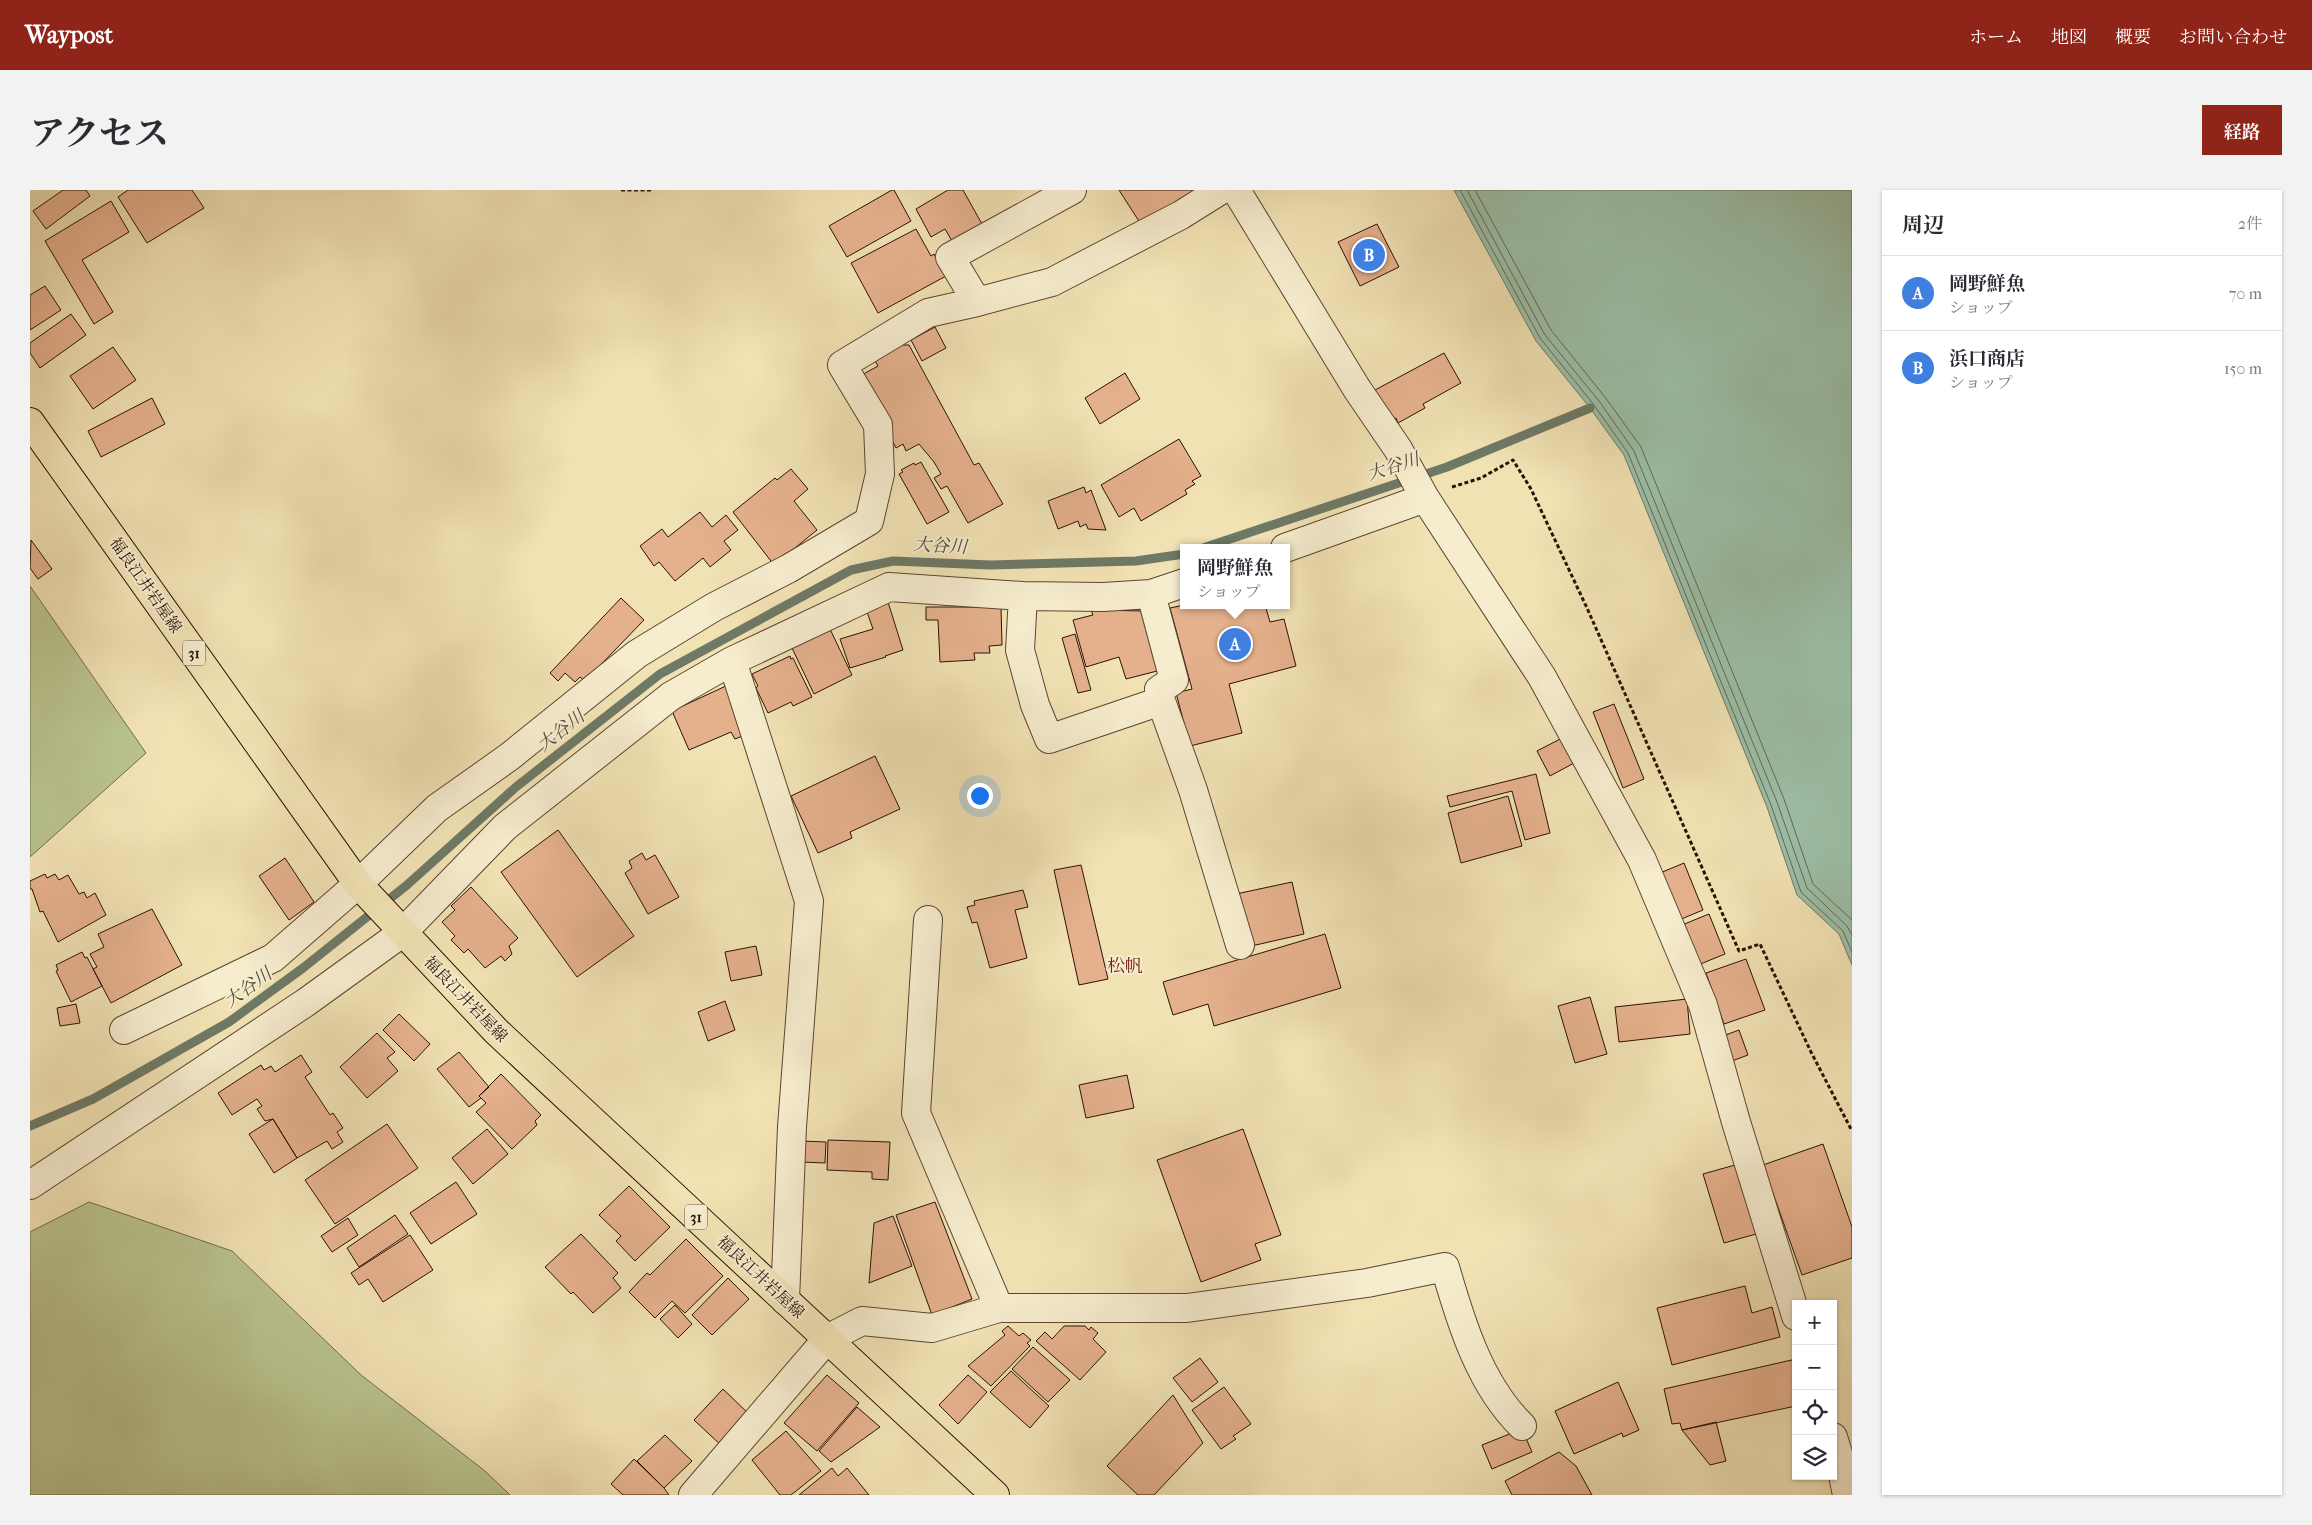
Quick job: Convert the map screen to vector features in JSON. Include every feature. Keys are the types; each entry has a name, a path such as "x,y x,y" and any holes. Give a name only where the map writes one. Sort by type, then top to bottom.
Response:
{"main road":[{"name":"福良江井岩屋線","path":"30,422 358,884 402,933 496,1031 994,1495"}],"street":[{"path":"977,302 950,257 1072,190"},
{"path":"124,1030 273,958 358,884 437,808 509,757 637,654 714,607 788,569 869,522 880,474 878,425 842,365 928,313 1052,282 1181,216 1221,190"},
{"path":"1236,190 1356,388 1398,449 1425,498 1542,677 1642,860 1703,1006 1736,1122 1792,1303"},
{"path":"1290,546 1425,498"},
{"path":"30,1185 305,1004 402,933 505,827 671,696 732,661 889,587 1023,596 1103,597 1151,594 1180,584"},
{"path":"1151,594 1174,680 1159,690 1161,701 1193,790 1240,945"},
{"path":"1023,596 1020,650 1035,705 1049,739 1161,701"},
{"path":"732,661 810,901 792,1127 785,1300"},
{"path":"928,920 916,1113 1000,1308"},
{"path":"693,1495 827,1339 862,1321 932,1328 1000,1308 1187,1308 1367,1283 1446,1267 1460,1320 1485,1373 1504,1408 1522,1426"},
{"path":"1837,1450 1847,1495"}],"path":[{"path":"621,190 651,190"},
{"path":"1425,498 1481,478 1513,460 1532,489 1739,951 1760,944 1811,1052 1852,1131"}],"shaded area":[{"path":"30,586 146,753 30,857"},
{"path":"89,1202 232,1251 361,1375 485,1471 510,1495 30,1495 30,1232"}],"water":[{"path":"1454,190 1852,190 1852,965 1839,934 1797,895 1767,807 1624,455 1590,408 1536,341"}],"building":[{"path":"63,190 86,190 90,196 46,229 33,211"},
{"path":"128,190 192,190 204,208 147,243 118,197"},
{"path":"894,190 911,221 847,257 829,226"},
{"path":"948,190 963,190 982,224 952,241 945,229 931,237 916,209"},
{"path":"1119,190 1196,190 1142,226"},
{"path":"111,201 129,232 82,260 113,312 94,324 45,241"},
{"path":"1377,224 1399,267 1360,286 1338,242"},
{"path":"916,229 931,256 934,254 946,276 878,313 851,263"},
{"path":"45,286 61,310 30,330 30,295"},
{"path":"71,314 86,335 40,368 30,353 30,343"},
{"path":"935,327 946,348 922,361 911,340"},
{"path":"900,345 909,345 974,465 979,463 1003,504 968,523 947,486 941,489 934,478 941,474 919,444 906,451 903,444 896,448 860,376 878,366 874,359"},
{"path":"113,347 136,380 93,409 70,376"},
{"path":"1444,353 1461,383 1423,404 1425,408 1398,423 1396,418 1391,420 1375,390"},
{"path":"1125,373 1140,399 1100,424 1085,398"},
{"path":"152,398 165,424 101,457 88,431"},
{"path":"1179,439 1201,476 1192,481 1195,484 1185,490 1187,494 1141,521 1134,508 1119,517 1101,485"},
{"path":"921,462 949,512 927,524 899,474 903,472 901,470 914,463 915,465"},
{"path":"791,469 808,489 794,501 817,530 774,565 733,512 775,478 777,480"},
{"path":"1084,487 1086,493 1091,490 1106,530 1088,529 1086,524 1080,527 1078,521 1058,529 1048,501"},
{"path":"700,512 712,527 726,515 738,530 724,541 731,550 710,567 703,558 675,581 659,562 654,566 640,546 662,529 668,537"},
{"path":"31,540 52,569 38,579 30,568"},
{"path":"621,598 644,620 585,681 580,677 575,682 565,673 558,681 550,673"},
{"path":"888,602 903,650 850,668 840,639 873,629 866,609"},
{"path":"1180,606 1180,609 1266,609 1270,622 1284,619 1296,666 1229,684 1242,733 1190,746 1176,693 1192,689 1170,608"},
{"path":"926,607 1001,607 1002,645 989,646 990,653 974,653 975,660 940,662 938,620 926,620"},
{"path":"1091,610 1145,611 1161,670 1126,679 1119,657 1086,667 1073,620 1093,615"},
{"path":"829,627 852,675 814,694 791,646"},
{"path":"1075,634 1091,690 1078,693 1062,638"},
{"path":"790,656 791,659 793,658 812,697 793,706 791,702 768,713 756,688 758,686 752,674"},
{"path":"728,685 745,735 735,739 731,732 689,750 672,711"},
{"path":"1614,704 1644,779 1623,788 1593,712"},
{"path":"1562,738 1576,762 1550,776 1537,751"},
{"path":"875,756 900,809 850,832 852,838 818,853 791,796"},
{"path":"1536,774 1550,833 1525,840 1512,791 1450,807 1447,796"},
{"path":"1508,796 1522,846 1461,863 1448,813"},
{"path":"558,830 634,936 577,977 501,872"},
{"path":"642,853 646,860 655,855 679,897 648,914 625,873 632,868 629,861"},
{"path":"285,858 314,902 289,920 259,876"},
{"path":"1684,863 1703,910 1679,920 1660,873"},
{"path":"1081,865 1108,979 1079,985 1054,870"},
{"path":"45,874 47,878 55,874 59,880 68,875 79,894 84,892 87,898 95,893 106,915 58,942 43,911 40,912 32,889 30,889 30,881"},
{"path":"1292,882 1304,934 1247,947 1236,894"},
{"path":"471,887 518,938 509,946 512,954 505,961 501,956 485,968 468,949 464,953 451,940 455,936 442,922 455,910 451,906"},
{"path":"1023,890 1028,907 1015,910 1027,958 990,968 977,922 972,923 967,907 975,905 974,901"},
{"path":"152,909 182,965 111,1003 93,969 97,967 90,954 104,947 98,934"},
{"path":"1709,914 1725,954 1698,965 1682,925"},
{"path":"1325,934 1341,988 1214,1026 1208,1004 1173,1015 1163,982"},
{"path":"756,946 762,975 731,981 725,952"},
{"path":"82,952 85,958 87,957 102,986 71,1002 56,971 58,970 56,965"},
{"path":"1746,959 1765,1010 1724,1024 1706,973"},
{"path":"1590,997 1607,1054 1575,1063 1558,1006"},
{"path":"1687,999 1690,1034 1619,1042 1615,1007"},
{"path":"725,1001 735,1030 708,1041 698,1012"},
{"path":"76,1004 80,1023 60,1026 57,1008"},
{"path":"399,1014 430,1044 414,1061 383,1030"},
{"path":"1739,1030 1748,1055 1732,1061 1723,1036"},
{"path":"377,1033 395,1052 387,1058 398,1071 367,1098 340,1067"},
{"path":"459,1052 489,1087 479,1096 481,1098 469,1107 437,1069"},
{"path":"301,1055 312,1072 305,1077 330,1115 333,1113 343,1128 337,1132 343,1142 332,1149 327,1141 297,1158 273,1119 265,1121 257,1109 262,1106 257,1099 232,1115 218,1093 261,1065 264,1070 271,1066 275,1072"},
{"path":"501,1074 541,1115 535,1121 537,1125 512,1149 476,1112 486,1103 479,1096"},
{"path":"1127,1075 1134,1108 1086,1118 1079,1085"},
{"path":"273,1119 297,1158 274,1173 249,1134"},
{"path":"387,1124 418,1168 335,1224 305,1180"},
{"path":"487,1129 508,1154 473,1184 452,1158"},
{"path":"1243,1129 1281,1235 1255,1244 1261,1260 1201,1282 1157,1160"},
{"path":"828,1140 890,1142 888,1180 872,1179 872,1172 827,1170"},
{"path":"801,1141 826,1142 825,1163 801,1162"},
{"path":"1823,1144 1852,1227 1852,1258 1802,1275 1763,1165"},
{"path":"1735,1165 1756,1234 1724,1243 1703,1174"},
{"path":"456,1182 477,1214 431,1244 410,1213"},
{"path":"629,1186 670,1227 635,1261 616,1241 621,1236 599,1215"},
{"path":"935,1202 972,1299 932,1315 896,1215"},
{"path":"395,1215 408,1234 359,1267 347,1248"},
{"path":"893,1216 912,1266 869,1283 874,1223"},
{"path":"348,1218 358,1235 332,1252 321,1236"},
{"path":"581,1234 618,1273 613,1278 621,1288 593,1313 573,1292 571,1294 545,1267"},
{"path":"410,1235 433,1270 383,1302 368,1279 359,1285 351,1273"},
{"path":"686,1239 723,1276 685,1313 672,1301 655,1318 629,1292 647,1273 650,1275"},
{"path":"728,1278 749,1299 712,1335 692,1315"},
{"path":"1745,1286 1752,1313 1772,1307 1780,1337 1672,1365 1657,1308"},
{"path":"675,1305 692,1324 678,1338 660,1319"},
{"path":"1008,1326 1019,1336 1023,1333 1031,1340 1027,1343 1030,1346 991,1386 968,1366 1005,1335 1002,1331"},
{"path":"1064,1326 1085,1326 1089,1330 1091,1327 1098,1333 1093,1339 1106,1352 1080,1380 1036,1341 1045,1332 1052,1339"},
{"path":"1033,1347 1070,1380 1048,1402 1012,1369"},
{"path":"1200,1358 1218,1382 1192,1402 1173,1378"},
{"path":"1792,1360 1792,1407 1682,1430 1680,1423 1672,1424 1664,1389"},
{"path":"1011,1371 1049,1406 1030,1428 990,1392"},
{"path":"827,1375 859,1403 817,1451 784,1423"},
{"path":"968,1375 987,1392 958,1424 939,1405"},
{"path":"1618,1382 1639,1430 1623,1437 1622,1433 1574,1454 1555,1411"},
{"path":"1224,1387 1251,1424 1233,1436 1236,1439 1221,1449 1192,1410"},
{"path":"723,1389 752,1417 723,1447 694,1420"},
{"path":"1173,1395 1203,1443 1154,1495 1138,1495 1107,1466"},
{"path":"857,1407 880,1427 831,1462 819,1451"},
{"path":"1716,1422 1726,1461 1710,1465 1682,1430"},
{"path":"1522,1429 1532,1452 1492,1469 1482,1445"},
{"path":"786,1431 821,1471 791,1495 780,1495 752,1460"},
{"path":"665,1435 692,1461 664,1488 637,1461"},
{"path":"1559,1452 1576,1466 1592,1495 1512,1495 1505,1481"},
{"path":"634,1459 669,1495 623,1495 611,1484"},
{"path":"832,1468 838,1476 847,1468 869,1495 799,1495"}],"waterway":[{"name":"大谷川","path":"1215,544 1447,467 1590,408"},
{"name":"大谷川","path":"30,1126 93,1099 229,1022 303,968 407,885 516,787 660,674 851,570 893,561 990,565 1136,561 1180,555"}],"place":[{"name":"浜口商店","path":"1369,255"},
{"name":"岡野鮮魚","path":"1235,644"}],"district":[{"name":"松帆","path":"1125,966"}]}
